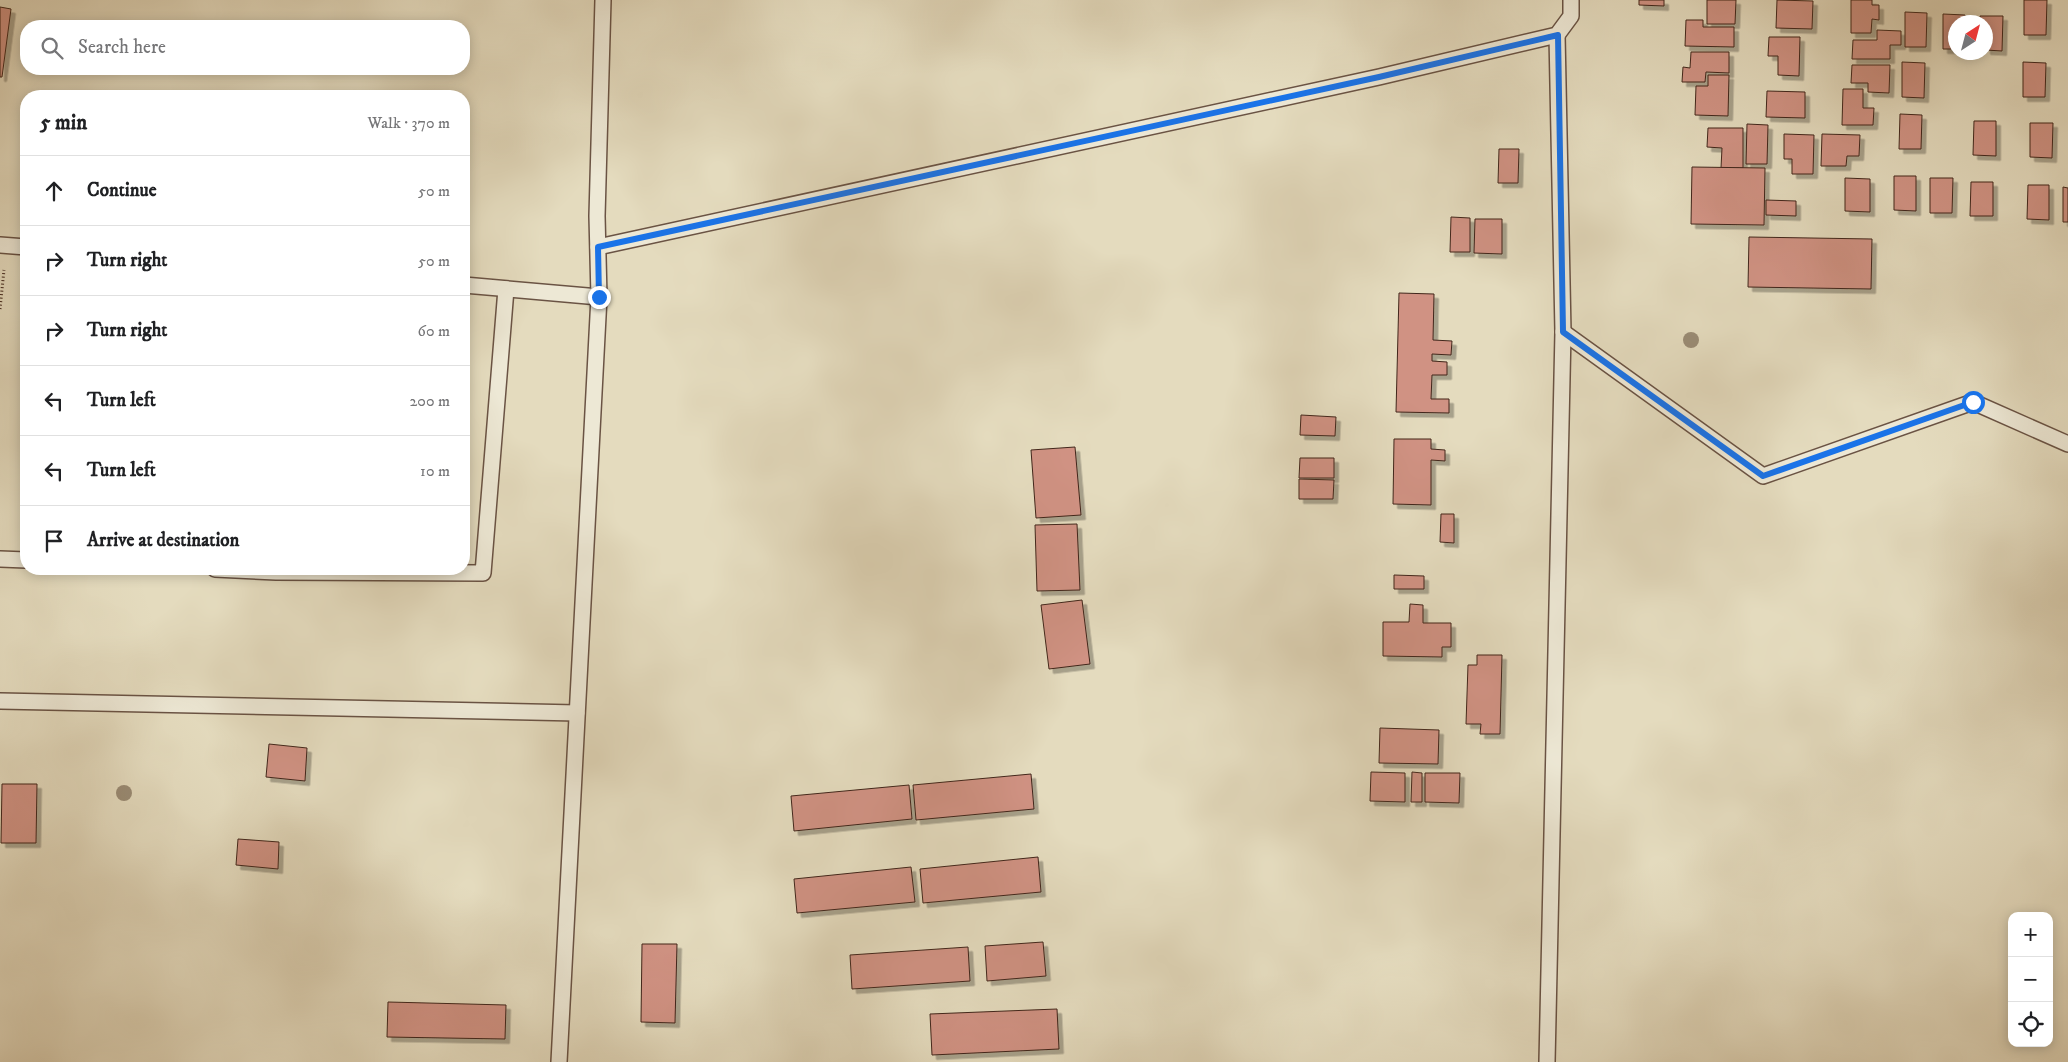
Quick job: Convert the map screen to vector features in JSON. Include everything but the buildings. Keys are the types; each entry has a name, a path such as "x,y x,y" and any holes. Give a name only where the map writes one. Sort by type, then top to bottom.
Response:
{"lane":[{"path":"559,1062 599,297 597,216 603,0"},
{"path":"1547,1062 1563,332 1558,35 1571,16 1571,0"},
{"path":"598,247 1379,77 1558,35"},
{"path":"3,245 20,246"},
{"path":"470,286 599,297"},
{"path":"470,573 482,573 506,289"},
{"path":"1563,332 1763,476 1973,402 2068,444"},
{"path":"0,559 20,560"},
{"path":"0,701 577,713"}],"path":[{"path":"0,309 3,245"}],"route":[{"path":"599,297 598,247 892,181 1379,77 1558,35 1563,332 1763,476 1973,402"}]}
